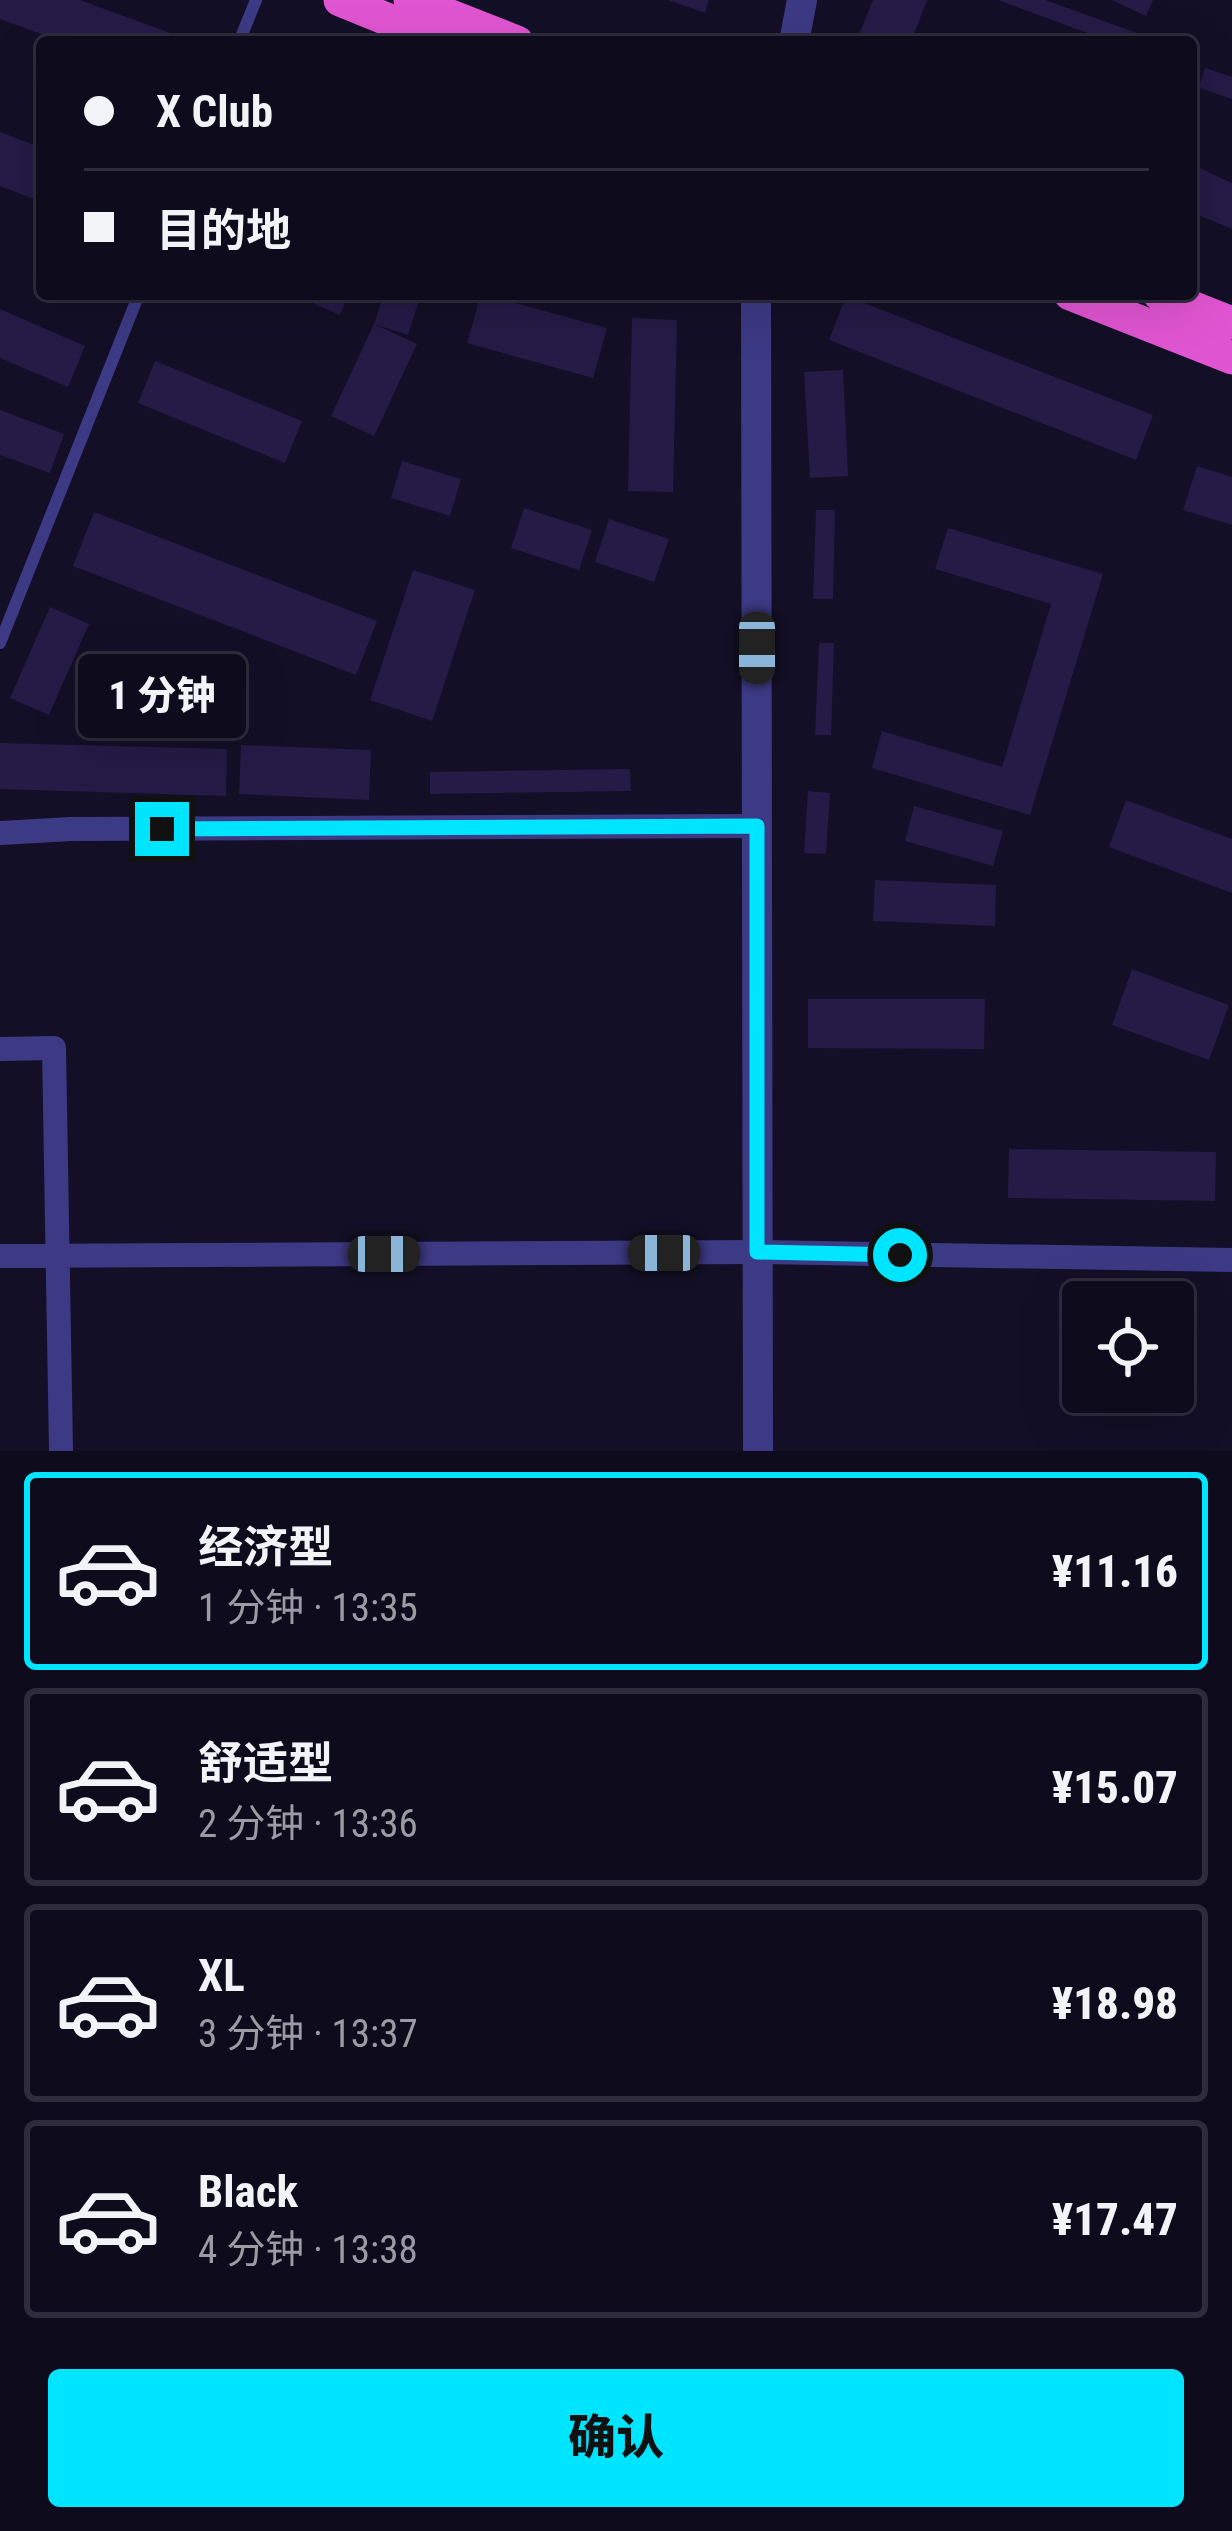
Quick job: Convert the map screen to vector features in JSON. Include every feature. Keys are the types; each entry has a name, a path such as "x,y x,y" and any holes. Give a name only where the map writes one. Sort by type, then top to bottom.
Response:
{"highway":[{"path":"340,0 427,36"},
{"path":"410,0 502,36"},
{"path":"1085,300 1232,358"},
{"path":"1175,300 1232,322"}],"street":[{"path":"795,36 802,0"},
{"path":"756,300 758,1451"},
{"path":"0,833 757,826"},
{"path":"0,1049 54,1048 62,1451"},
{"path":"0,1256 757,1252 1232,1260"}],"lane":[{"path":"241,36 256,0"},
{"path":"0,644 137,300"}],"building":[{"path":"0,0 80,0 179,36 47,36 0,19"},
{"path":"668,0 709,0 705,13"},
{"path":"873,0 927,0 913,36 858,36"},
{"path":"998,0 1045,0 1145,36 1096,36"},
{"path":"1112,0 1153,0 1146,16"},
{"path":"1205,68 1232,77 1232,99 1199,88"},
{"path":"0,132 36,146 36,200 0,186"},
{"path":"1197,167 1232,183 1232,229 1197,214"},
{"path":"305,300 346,300 340,315"},
{"path":"382,300 419,300 408,335 374,324"},
{"path":"479,300 503,300 607,328 593,378 467,343"},
{"path":"844,300 856,300 1153,415 1136,460 829,340"},
{"path":"0,309 85,346 68,387 0,358"},
{"path":"632,318 677,320 673,492 628,491"},
{"path":"374,324 417,344 374,436 331,416"},
{"path":"155,361 302,421 285,463 138,403"},
{"path":"843,370 848,476 810,478 804,372"},
{"path":"0,410 64,434 50,473 0,455"},
{"path":"402,461 461,479 450,516 391,498"},
{"path":"1197,466 1232,477 1232,525 1183,510"},
{"path":"524,508 592,530 579,570 511,548"},
{"path":"816,510 835,510 833,599 813,599"},
{"path":"94,512 377,621 356,675 73,566"},
{"path":"609,519 669,539 654,582 595,562"},
{"path":"948,528 1103,574 1030,815 872,768 882,731 1002,767 1051,604 935,569"},
{"path":"413,570 475,590 432,721 370,700"},
{"path":"50,607 89,624 49,715 10,698"},
{"path":"819,643 834,643 831,735 815,735"},
{"path":"0,743 227,749 226,796 0,789"},
{"path":"241,745 371,750 369,800 239,794"},
{"path":"630,769 631,791 430,794 430,772"},
{"path":"808,791 830,793 826,854 804,853"},
{"path":"1126,800 1232,839 1232,893 1109,847"},
{"path":"914,806 1003,831 993,866 905,841"},
{"path":"875,880 996,885 995,926 873,921"},
{"path":"1132,969 1229,1005 1209,1060 1112,1025"},
{"path":"808,999 985,999 984,1049 808,1048"},
{"path":"1009,1149 1216,1152 1215,1201 1008,1198"}],"route":[{"path":"162,829 757,826 757,1252 900,1255"}]}
